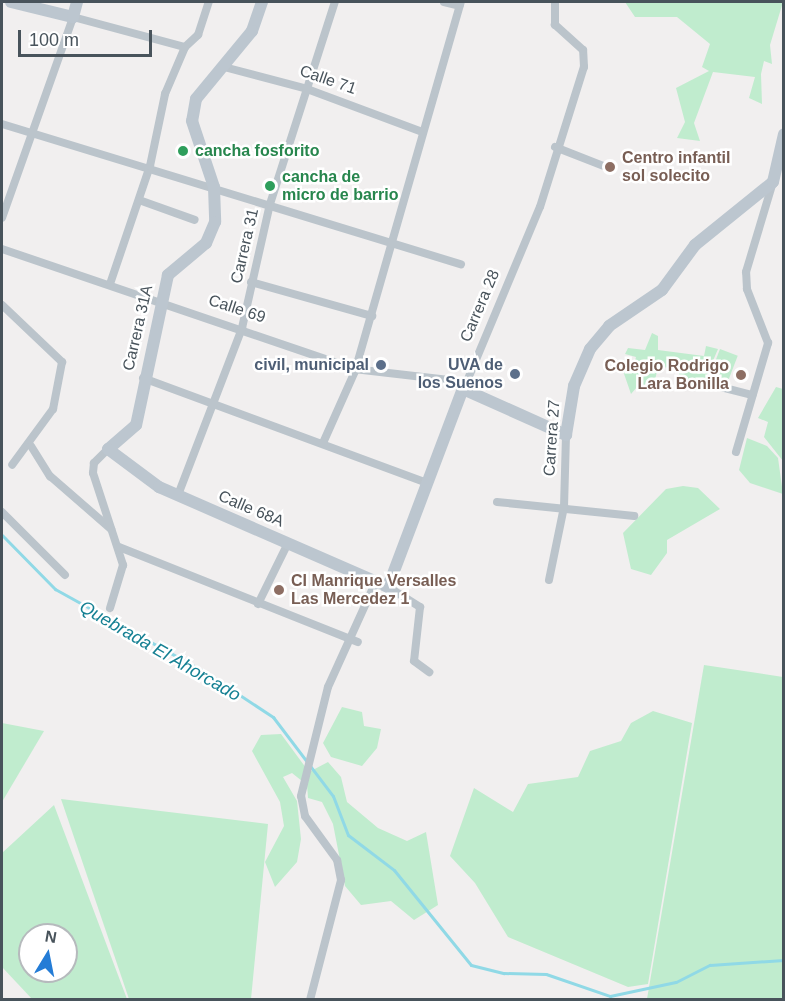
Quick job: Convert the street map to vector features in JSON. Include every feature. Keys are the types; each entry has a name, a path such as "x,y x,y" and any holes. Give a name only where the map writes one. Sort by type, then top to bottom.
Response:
{"street":[{"path":"11,2 184,47"},
{"path":"2,219 77,2"},
{"path":"110,284 150,166 165,94 184,47 198,35 209,2"},
{"name":"Carrera 31A","path":"110,608 121,577 119,546 93,473 94,463 136,425 142,378 168,275 211,234 214,188 192,115 196,99 252,31 262,2"},
{"name":"Carrera 31","path":"178,495 242,328 270,204 335,2"},
{"path":"323,443 356,369 392,243 420,131 443,74 460,4 444,2"},
{"name":"Carrera 28","path":"382,584 396,573 465,385 540,207 555,147 584,67 583,50 558,33 555,2"},
{"name":"Calle 71","path":"224,67 307,89 420,131"},
{"path":"2,124 150,166 461,264"},
{"path":"736,452 768,343 747,289 747,272 773,182 783,134"},
{"path":"555,147 611,169"},
{"name":"Carrera 27","path":"549,580 564,507 566,435 573,386 590,349 609,326 662,290 695,245 773,182"},
{"path":"139,200 195,220"},
{"name":"Calle 69","path":"2,249 242,328 356,369 465,385 566,435"},
{"path":"251,282 372,316"},
{"path":"2,305 62,362 53,409 31,446 12,465"},
{"path":"142,378 428,483"},
{"path":"705,383 752,395"},
{"path":"31,446 50,476 113,531"},
{"name":"Calle 68A","path":"108,449 141,477 382,584 423,613 414,661 429,672"},
{"path":"497,502 564,507 634,516"},
{"path":"2,512 65,575"},
{"path":"258,604 288,543"},
{"path":"119,546 258,604 355,641"},
{"path":"310,999 341,880 337,860 315,835 301,807 325,700 382,584"}],"green space":[{"path":"625,2 783,2 770,45 772,64 764,61 761,74 762,104 749,98 755,77 713,72 694,123 700,141 677,138 685,122 676,88 709,71 702,67 710,44 677,17 635,17"},
{"path":"652,333 658,336 658,350 704,356 706,346 718,349 703,384 679,380 679,368 658,367 653,389 637,387 631,394 622,368 633,368 636,357 625,354 628,348 645,350"},
{"path":"720,349 738,356 725,388 707,382"},
{"path":"776,387 783,389 783,461 764,437 768,422 758,418"},
{"path":"747,438 767,446 778,458 783,494 750,483 739,470"},
{"path":"683,486 698,488 720,509 667,540 667,553 651,575 631,569 623,533 666,489"},
{"path":"704,665 783,677 783,999 647,999"},
{"path":"342,707 362,712 364,726 381,729 377,748 362,766 331,757 323,743"},
{"path":"653,711 692,723 648,984 628,987 508,937 475,883 450,856 474,788 513,812 528,784 578,777 590,751 621,741 631,723"},
{"path":"2,723 44,731 2,802"},
{"path":"281,734 309,772 328,762 341,777 347,802 378,828 407,841 426,832 438,905 414,920 391,901 361,905 345,886 333,824 322,802 308,798 307,785 292,773 283,777 297,801 301,839 297,862 275,887 265,862 284,826 280,802 252,751 261,735"},
{"path":"61,799 268,824 251,999 129,999"},
{"path":"54,805 127,999 32,999 2,967 2,853"}],"waterway":[{"name":"Quebrada El Ahorcado","path":"2,535 55,589 205,672 273,717 333,796 348,835 394,870 471,965 504,973 546,974 610,996 676,982 710,965 784,960"}],"place":[{"name":"cancha fosforito","path":"183,151"},
{"name":"Centro infantil sol solecito","path":"610,167"},
{"name":"cancha de micro de barrio","path":"270,186"},
{"name":"civil, municipal","path":"381,365"},
{"name":"UVA de los Suenos","path":"515,374"},
{"name":"Colegio Rodrigo Lara Bonilla","path":"741,375"},
{"name":"CI Manrique Versalles Las Mercedez 1","path":"279,590"}]}
